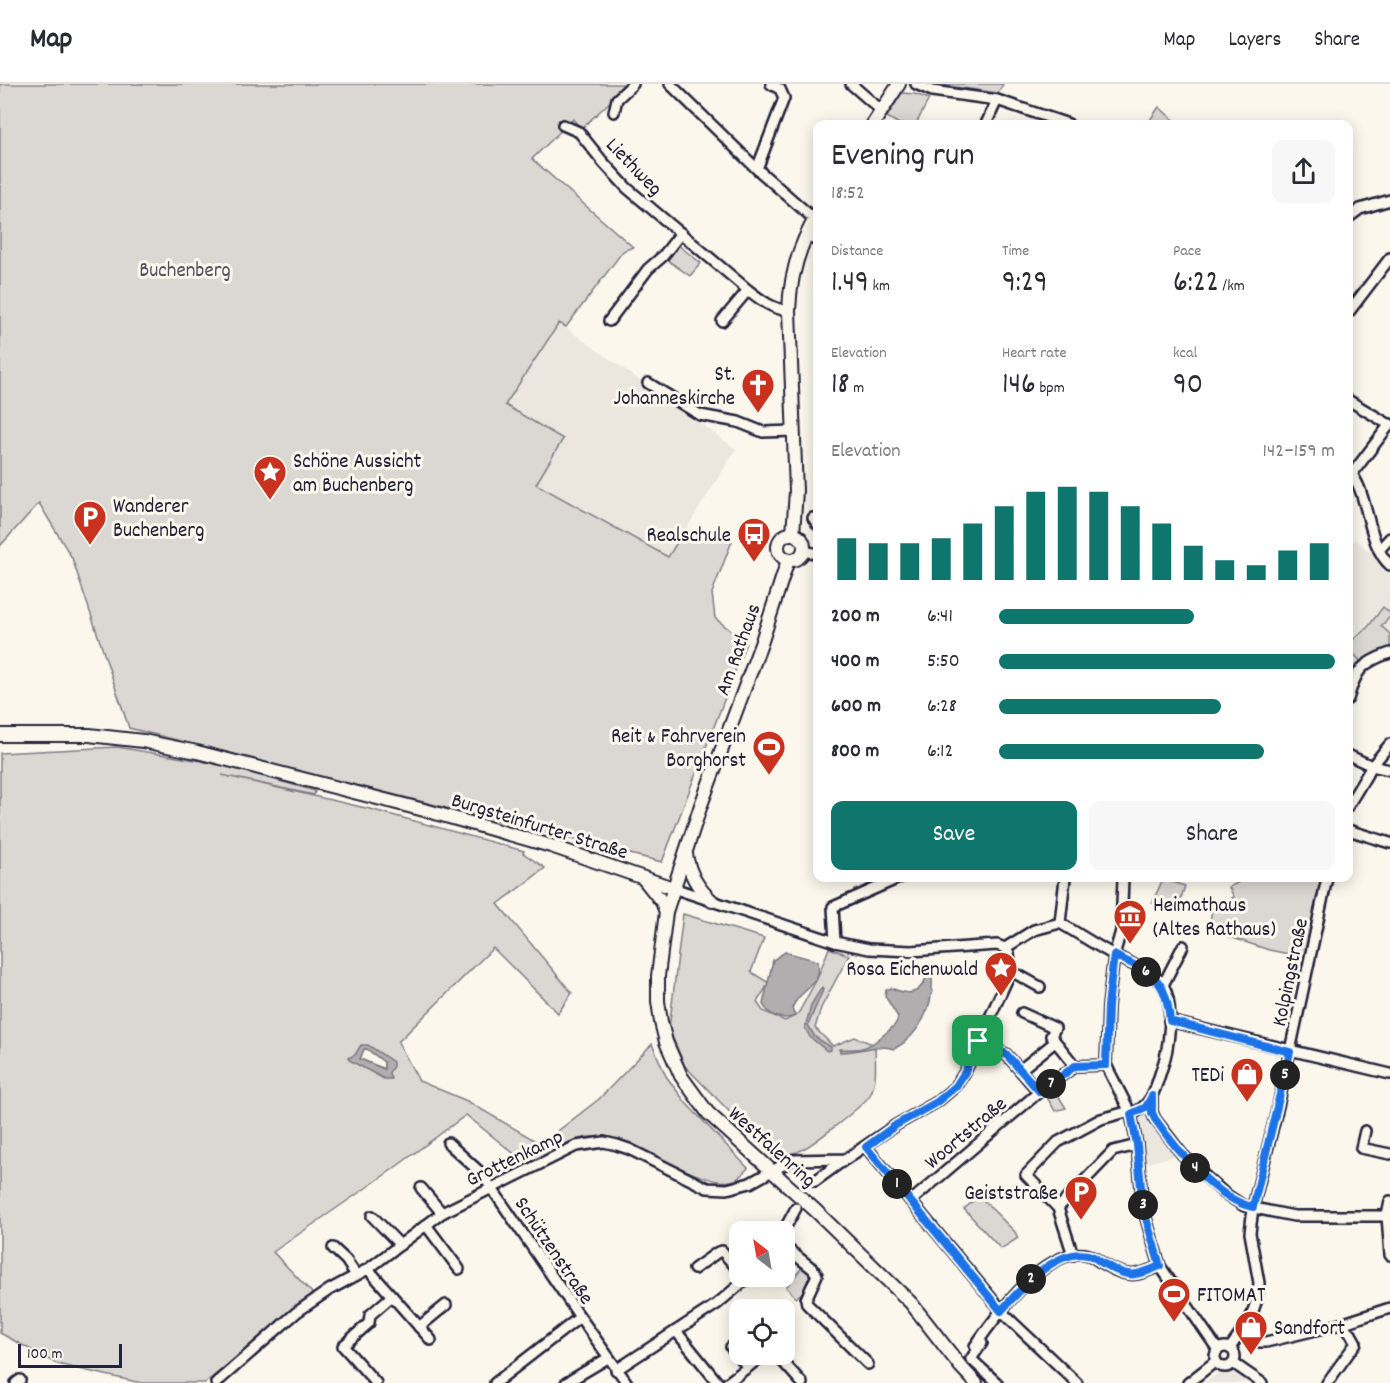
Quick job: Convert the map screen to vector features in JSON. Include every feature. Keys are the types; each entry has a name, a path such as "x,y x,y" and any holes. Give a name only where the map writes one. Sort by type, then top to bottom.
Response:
{"main road":[{"path":"876,120 899,84"},
{"path":"793,534 796,491 790,288 795,261 813,222"},
{"path":"793,534 802,540 804,551 798,558 788,560 780,554 778,544 784,536 793,534"},
{"name":"Am Rathaus","path":"673,888 761,644 788,560"},
{"name":"Burgsteinfurter Straße","path":"0,735 89,735 143,741 197,752 428,811 552,846 673,888"},
{"path":"686,851 688,866 693,878 712,901"},
{"path":"642,878 662,902 666,912"},
{"name":"Westfalenring","path":"673,888 666,912 659,958 658,1001 666,1042 681,1076 697,1100 720,1124 880,1271 911,1303 976,1383"}],"street":[{"path":"614,112 617,99 633,84"},
{"path":"757,169 784,98 780,89 771,84"},
{"path":"851,84 882,111"},
{"path":"916,84 932,91 997,100 1056,120"},
{"path":"675,85 757,169 813,214"},
{"path":"988,120 997,100"},
{"name":"Liethweg","path":"563,125 579,132 627,188 748,290 778,310 789,311"},
{"path":"1353,215 1368,205 1390,200"},
{"path":"609,321 648,269 662,257 681,234"},
{"path":"806,236 813,239"},
{"path":"1353,306 1390,258"},
{"path":"722,321 748,290"},
{"path":"648,383 700,415 738,422 763,432 793,431"},
{"path":"1353,403 1390,425 1353,468"},
{"path":"1353,480 1379,550 1384,560 1390,565"},
{"path":"1379,550 1390,538"},
{"path":"804,551 813,553"},
{"path":"1353,685 1359,669 1378,657 1390,653"},
{"path":"1353,798 1372,766 1390,744"},
{"path":"1353,757 1372,766 1390,770"},
{"path":"1353,832 1390,843"},
{"path":"835,942 833,907 890,882"},
{"path":"1060,923 1065,882"},
{"path":"1123,882 1120,931 1114,955 1108,1006 1106,1065 1130,1112 1137,1145 1143,1208 1160,1266 1218,1350"},
{"name":"Kolpingstraße","path":"1230,1348 1254,1311 1259,1283 1250,1233 1253,1207 1290,1052 1326,882"},
{"name":"Burgsteinfurter Straße","path":"673,888 835,942 869,949 911,951 998,945 1005,948"},
{"path":"815,1181 896,1125 937,1102 956,1086 965,1072 1011,971 1009,953 1005,948 1034,930 1060,923 1135,965 1162,985 1168,1002 1170,1021 1165,1062 1146,1107 1101,1119 1058,1142 1026,1174 1058,1208 1073,1255"},
{"path":"1162,985 1183,946"},
{"path":"1011,971 1040,987"},
{"path":"1022,1013 1055,1028 1051,1036 1075,1066 1106,1065"},
{"path":"1170,1021 1290,1052 1390,1074"},
{"path":"978,1041 1006,1054 1040,1092"},
{"path":"1020,1070 1055,1042"},
{"name":"Woortstraße","path":"911,1201 1040,1092 1075,1066"},
{"path":"1152,1096 1152,1113 1155,1119 1182,1154 1230,1198 1244,1206 1294,1216 1388,1216"},
{"path":"1365,1131 1361,1148 1390,1154"},
{"name":"Grottenkamp","path":"216,1383 297,1312 368,1269 441,1213 576,1146 604,1142 629,1149 706,1188 727,1189 750,1184 792,1160 846,1159"},
{"name":"Schützenstraße","path":"448,1143 482,1174 579,1317 627,1383"},
{"path":"1058,1208 1113,1151 1137,1145"},
{"path":"866,1147 1001,1311 1077,1383"},
{"path":"421,1188 441,1213"},
{"path":"1390,1201 1388,1216 1390,1255"},
{"path":"789,1221 796,1208"},
{"path":"372,1216 400,1245"},
{"path":"426,1225 459,1269"},
{"path":"333,1248 346,1260 356,1275"},
{"path":"694,1269 718,1252 722,1251 729,1259"},
{"path":"795,1255 817,1275 806,1299 807,1304 868,1364"},
{"path":"997,1383 971,1359 982,1343 978,1342 1026,1282 1045,1268 1073,1255 1090,1255 1116,1272 1136,1276 1160,1266"},
{"path":"368,1269 431,1340"},
{"path":"616,1370 717,1304 736,1287"},
{"path":"376,1383 343,1346 369,1323 370,1315 392,1296"},
{"path":"419,1327 446,1305"},
{"path":"1243,1331 1260,1342 1266,1342 1341,1324 1390,1308"},
{"path":"495,1383 579,1317"},
{"path":"1327,1383 1356,1343 1341,1324"},
{"path":"676,1331 718,1383"},
{"path":"1216,1361 1215,1355 1224,1347 1230,1348 1234,1355 1233,1363"},
{"path":"566,1383 608,1358"},
{"path":"1216,1361 1226,1366 1233,1363"},
{"path":"1188,1383 1216,1361"},
{"path":"1233,1363 1262,1383"},
{"path":"727,1383 751,1365"},
{"path":"786,1365 802,1383"}],"shaded area":[{"path":"559,323 736,449 669,557 536,484 563,439 505,406"},
{"path":"1355,539 1390,569 1390,649 1353,667 1353,542"},
{"path":"785,952 818,961 819,970 814,983 795,1002 792,1009 795,1016 786,1018 768,1012 763,1004 773,960"},
{"path":"929,964 932,978 930,999 923,1019 911,1036 894,1049 880,1047 840,1052 839,1049 855,1049 870,1045 893,1027 898,1017 885,996 886,990 891,988 908,993 916,991 924,982"},
{"path":"822,987 823,990 808,1025 815,1037 831,1047 831,1050 827,1051 810,1037 805,1028 811,1005"},
{"path":"361,1045 368,1045 393,1062 389,1073 391,1079 384,1079 349,1060 348,1058 355,1055","holes":["364,1049 384,1062 384,1069 360,1059"]},
{"path":"1146,1107 1182,1154 1139,1165 1131,1114"},
{"path":"1230,1371 1252,1383 1203,1383 1220,1372"}],"green space":[{"name":"Buchenberg","path":"0,84 629,84 581,129 573,119 532,159 633,247 623,251 566,327 559,323 505,405 563,439 536,484 668,557 683,533 732,541 712,593 715,618 746,643 662,862 129,728 72,558 39,503 0,546"},
{"path":"935,84 1003,84 998,93"},
{"path":"902,93 915,94 929,99 918,120 892,120 887,117"},
{"path":"1159,107 1174,120 1150,120"},
{"path":"678,245 701,263 690,276 666,259"},
{"path":"1383,607 1390,613 1390,617 1381,626 1390,634 1390,649 1361,662 1353,653 1353,640 1368,627"},
{"path":"117,747 219,764 315,791 314,795 222,775 370,809 524,851 523,853 545,868 498,904 572,993 558,1013 493,948 398,1042 419,1081 467,1101 541,1144 599,1099 652,1044 666,1076 686,1103 748,1168 735,1180 723,1181 708,1178 614,1140 600,1137 571,1141 528,1165 466,1115 389,1172 273,1252 313,1294 205,1383 141,1383 57,1364 0,1333 0,753","holes":["364,1049 384,1062 384,1069 360,1059"]},
{"path":"1162,882 1172,882 1185,886 1177,910 1152,903"},
{"path":"1239,882 1320,882 1304,957 1269,950 1209,930 1212,909 1234,897 1229,887"},
{"path":"683,914 764,938 751,972 769,983 757,1002 763,1011 785,1021 799,1012 817,979 829,948 849,955 821,1008 815,1028 833,1046 855,1037 875,1045 876,1070 873,1089 858,1108 797,1152 785,1154 766,1149 685,1066 669,1029"},
{"path":"1053,1087 1066,1108 1055,1111 1045,1094"},
{"path":"979,1196 1015,1232 1018,1238 1001,1249 964,1209"},
{"path":"804,1265 811,1271 806,1289 796,1298 786,1287 795,1287 795,1276"}],"place":[{"name":"St. Johanneskirche","path":"758,414"},
{"name":"Schöne Aussicht am Buchenberg","path":"270,501"},
{"name":"Wanderer Buchenberg","path":"90,546"},
{"name":"Realschule","path":"754,563"},
{"name":"Reit & Fahrverein Borghorst","path":"769,776"},
{"name":"Heimathaus (Altes Rathaus)","path":"1130,945"},
{"name":"Rosa Eichenwald","path":"1001,997"},
{"name":"TEDi","path":"1247,1103"},
{"name":"Geiststraße","path":"1081,1221"},
{"name":"FITOMAT","path":"1174,1323"},
{"name":"Sandfort","path":"1251,1356"}],"route":[{"path":"1114,955 1135,965 1162,985 1168,1002 1170,1021 1290,1052 1253,1207 1236,1203 1182,1154 1155,1119 1152,1113 1152,1096 1146,1107 1131,1114 1137,1145 1143,1208 1160,1266 1136,1276 1116,1272 1090,1255 1073,1255 1045,1268 1026,1282 1001,1311 866,1147 896,1125 937,1102 956,1086 965,1072 978,1041 1006,1054 1040,1092 1075,1066 1106,1065 1108,1006 1114,955"}]}
